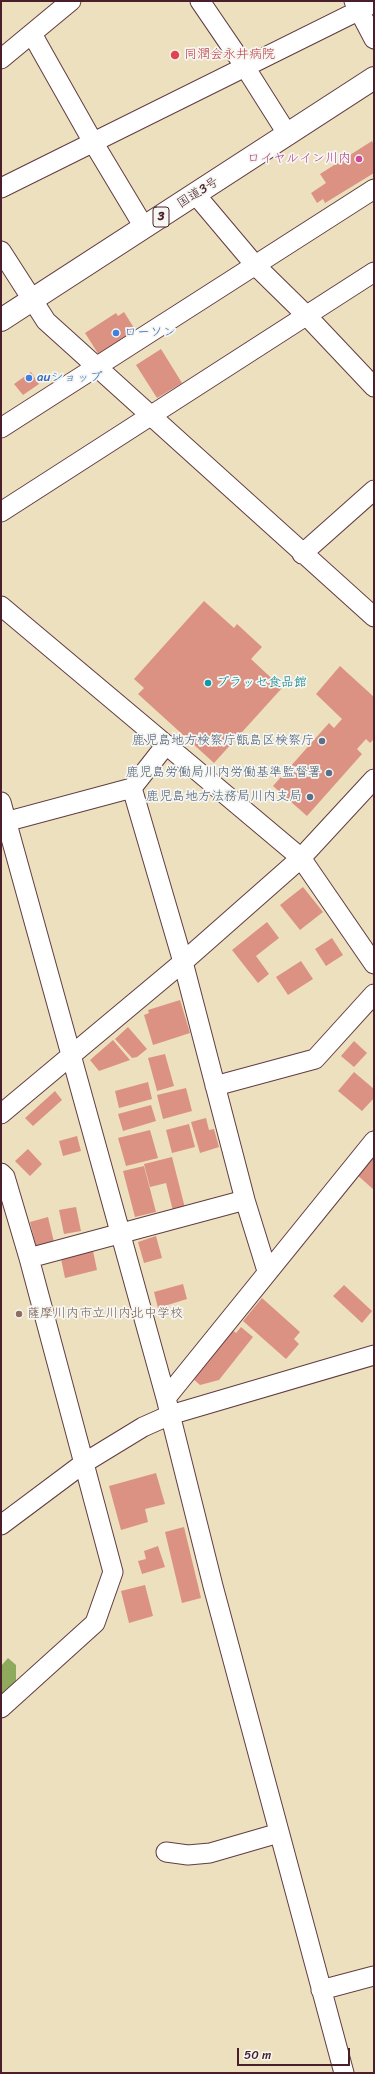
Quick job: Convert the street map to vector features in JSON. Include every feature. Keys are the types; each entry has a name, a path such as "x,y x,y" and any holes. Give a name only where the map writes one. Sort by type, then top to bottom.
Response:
{"highway":[{"name":"国道3号","path":"1,320 196,195 374,78"}],"street":[{"path":"1,59 71,1"},
{"path":"200,1 245,67 288,135"},
{"path":"1,188 245,67 363,4 374,39"},
{"path":"32,34 93,142 144,227"},
{"path":"1,428 374,189"},
{"path":"196,195 255,265 371,378"},
{"path":"1,251 46,321 302,554 374,617"},
{"path":"1,512 374,272"},
{"path":"302,554 374,490"},
{"path":"1,607 165,746 301,858 374,964"},
{"path":"4,822 132,788 165,746"},
{"path":"1,1114 183,962 301,858 374,779"},
{"path":"132,788 183,962 246,1200 267,1271"},
{"path":"1,802 4,822 72,1055 119,1233 168,1406 213,1586 344,2073"},
{"path":"216,1086 315,1059 374,994"},
{"path":"1,1525 84,1463 143,1427 168,1406 267,1271 374,1141"},
{"path":"1,1173 5,1177 29,1258 114,1572 95,1623 1,1708"},
{"path":"29,1258 246,1200"},
{"path":"168,1406 374,1355"},
{"path":"166,1852 188,1855 210,1853 279,1833"},
{"path":"321,1990 374,1976"}],"green space":[{"path":"8,1658 16,1665 16,1682 1,1696 1,1666"}],"building":[{"name":"ロイヤルイン川内","path":"372,141 374,145 374,173 325,203 323,199 317,203 311,193 326,183 320,174"},
{"path":"124,312 136,331 99,355 85,333 116,313 118,316"},
{"path":"161,349 182,383 157,398 136,365"},
{"name":"auショップ","path":"31,372 39,384 23,395 14,384"},
{"name":"プラッセ食品館","path":"204,601 234,628 237,624 262,647 251,659 282,688 214,763 138,694 144,688 134,679"},
{"path":"340,666 374,697 374,739 370,743 366,739 357,749 362,754 307,816 273,786 329,723 334,728 342,719 316,694"},
{"path":"303,887 323,912 300,930 280,905"},
{"path":"267,922 279,938 256,956 269,974 258,983 232,950"},
{"path":"332,938 343,955 326,966 315,949"},
{"path":"301,961 313,979 288,995 276,977"},
{"path":"180,1000 190,1033 153,1045 144,1015 149,1013 148,1010"},
{"path":"128,1027 147,1049 137,1057 132,1058 115,1039"},
{"path":"113,1040 130,1060 99,1071 90,1060"},
{"path":"354,1041 367,1053 354,1067 341,1056"},
{"path":"165,1054 174,1086 157,1091 148,1058"},
{"path":"354,1072 374,1089 374,1098 362,1111 338,1091"},
{"path":"148,1082 152,1099 119,1108 115,1091"},
{"path":"186,1088 192,1111 163,1119 157,1095"},
{"path":"55,1091 62,1100 33,1126 25,1118"},
{"path":"151,1105 156,1121 123,1131 118,1114"},
{"path":"206,1118 209,1130 214,1129 219,1147 200,1153 191,1122"},
{"path":"189,1124 195,1147 172,1153 166,1130"},
{"path":"150,1130 158,1158 126,1166 118,1138"},
{"path":"77,1136 81,1151 63,1156 59,1141"},
{"path":"28,1149 42,1164 30,1176 15,1161"},
{"path":"371,1155 374,1159 374,1190 355,1173"},
{"path":"172,1157 185,1208 173,1211 166,1183 150,1187 144,1164"},
{"path":"144,1166 156,1212 135,1217 123,1171"},
{"path":"76,1207 81,1231 64,1234 59,1210"},
{"path":"48,1217 54,1242 36,1246 30,1222"},
{"path":"156,1236 162,1258 144,1263 138,1242"},
{"path":"92,1246 97,1270 65,1278 60,1254"},
{"path":"183,1284 187,1299 158,1308 154,1292"},
{"path":"344,1285 372,1311 362,1323 333,1296"},
{"path":"262,1298 300,1332 294,1339 299,1344 286,1359 243,1321"},
{"path":"241,1327 253,1337 219,1380 200,1385 192,1378 231,1329 236,1333"},
{"path":"156,1473 165,1504 145,1509 148,1522 121,1530 109,1486"},
{"path":"184,1527 201,1598 182,1603 165,1532"},
{"path":"158,1546 165,1567 142,1574 138,1561 146,1559 144,1551"},
{"path":"145,1585 153,1616 129,1623 121,1591"}],"place":[{"name":"同潤会永井病院","path":"175,55"},
{"name":"ロイヤルイン川内","path":"359,159"},
{"name":"ローソン","path":"116,333"},
{"name":"auショップ","path":"29,378"},
{"name":"プラッセ食品館","path":"208,683"},
{"name":"鹿児島地方検察庁甑島区検察庁","path":"322,741"},
{"name":"鹿児島労働局川内労働基準監督署","path":"329,773"},
{"name":"鹿児島地方法務局川内支局","path":"310,797"},
{"name":"薩摩川内市立川内北中学校","path":"19,1314"}]}
